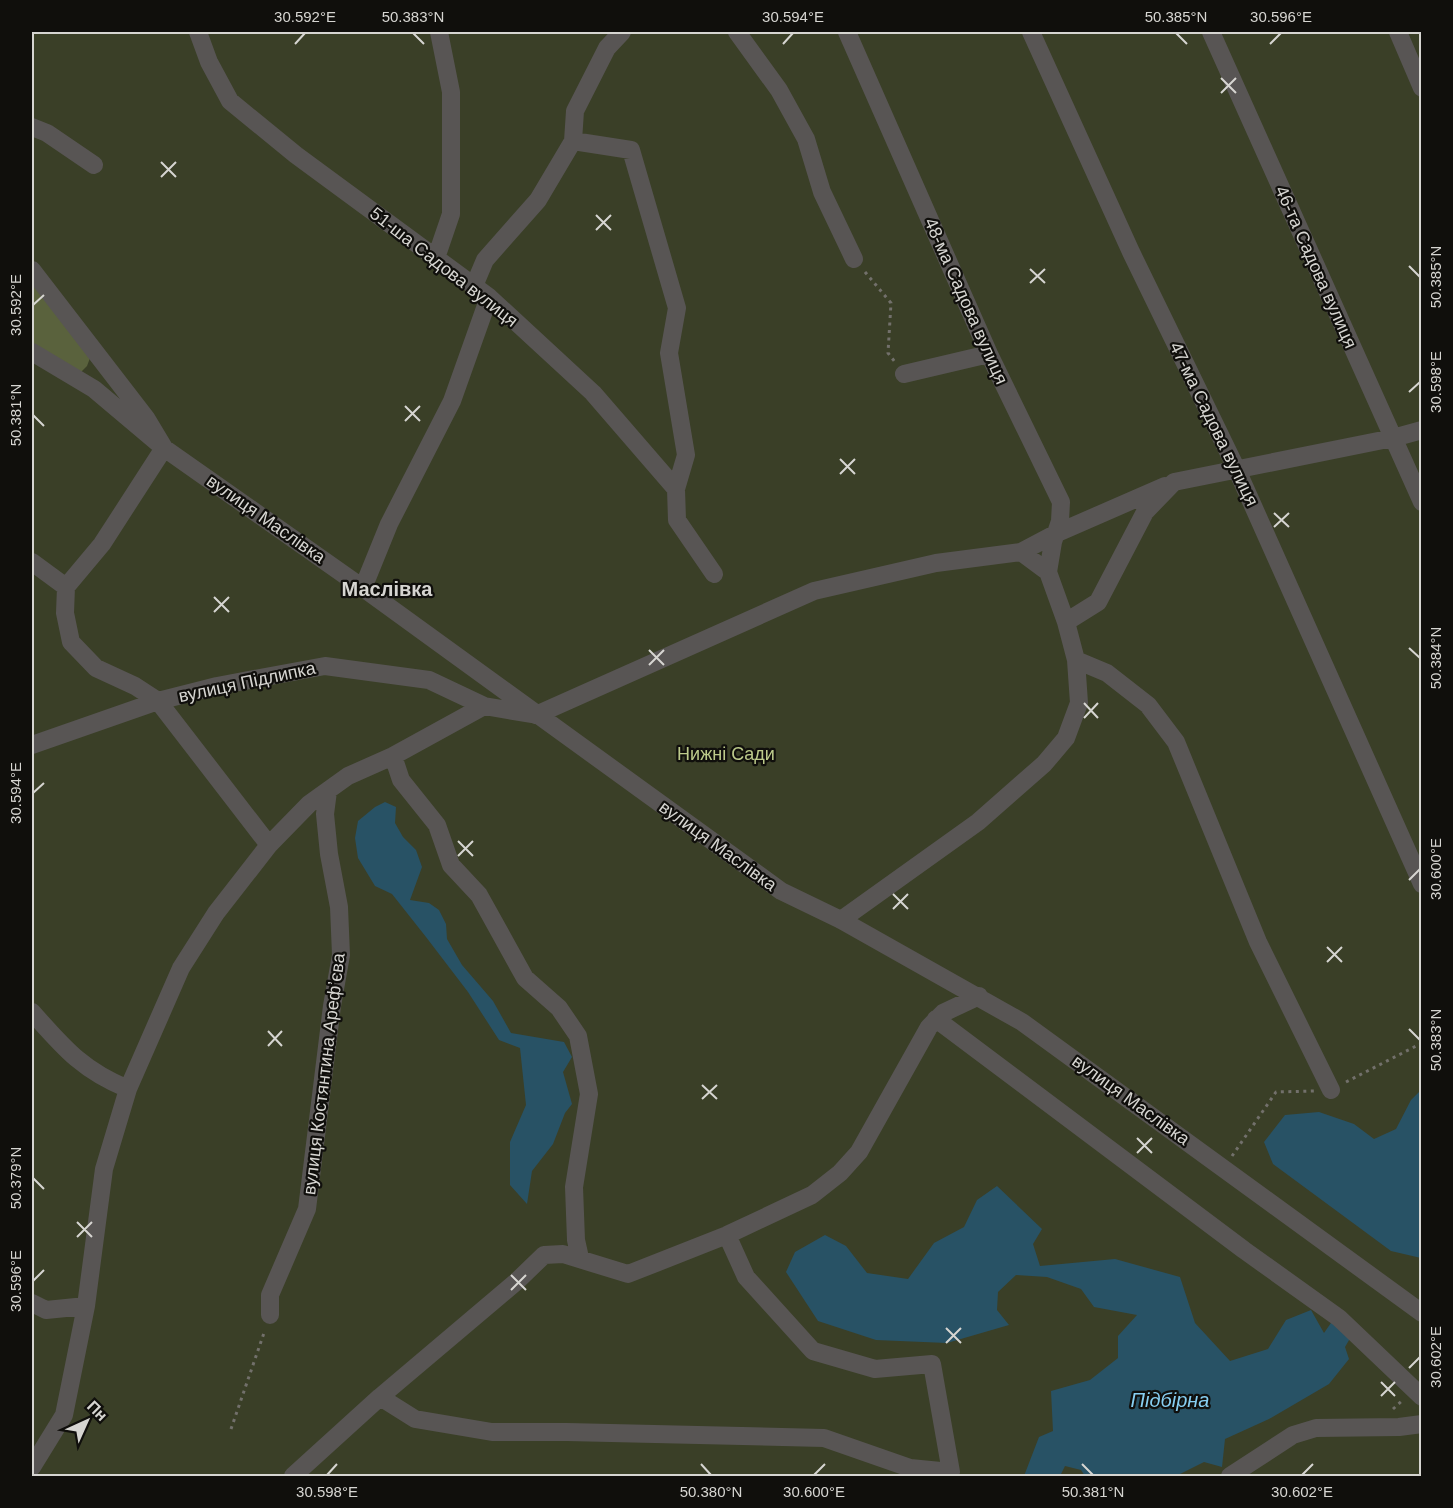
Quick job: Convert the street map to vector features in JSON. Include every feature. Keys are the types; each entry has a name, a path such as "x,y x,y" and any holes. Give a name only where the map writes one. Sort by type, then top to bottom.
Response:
{"street":[{"name":"51-ша Садова вулиця","path":"198,32 209,62 231,101 296,155 481,291 593,393 676,489"},
{"path":"436,258 451,214 451,92 439,32"},
{"path":"363,588 389,524 452,401 481,291 485,260 538,200 573,141 574,111 607,48 622,32"},
{"path":"737,32 779,90 806,140 822,192 854,259"},
{"name":"48-ма Садова вулиця","path":"847,32 989,354 1061,502 1060,521 1055,534 1048,572"},
{"name":"47-ма Садова вулиця","path":"1031,32 1131,252 1237,470 1422,884"},
{"name":"46-та Садова вулиця","path":"1211,32 1422,502"},
{"path":"1398,32 1422,88"},
{"path":"32,127 47,133 94,165"},
{"path":"573,141 631,150 677,308 669,353 686,455 676,489 677,520 714,574"},
{"path":"32,270 146,418 164,448 102,544 66,586 65,613 71,642 96,668 135,686 158,701 269,845"},
{"path":"76,378 83,377 91,369 94,357 91,346"},
{"name":"вулиця Маслівка","path":"32,352 94,389 164,448 363,588 781,891 841,920 1022,1022 1422,1313"},
{"path":"904,374 989,354"},
{"path":"536,715 814,591 936,562 1021,552 1055,534 1174,482 1393,438 1422,430"},
{"path":"1066,622 1098,602 1144,512 1174,482"},
{"path":"841,920 978,822 1044,764 1066,738 1079,703 1076,660 1066,622 1048,572 1021,552"},
{"path":"32,562 66,586"},
{"path":"1076,660 1107,673 1148,705 1176,742 1258,942 1330,1090"},
{"name":"вулиця Підлипка","path":"32,745 158,701 217,686 325,666 429,680 484,706 536,715"},
{"path":"32,1467 64,1415 86,1306 104,1170 128,1089 181,969 216,913 269,845 309,804 348,776 393,756 484,706"},
{"path":"393,756 401,780 437,825 451,865 479,895 525,978 560,1008 578,1036 589,1094 574,1187 576,1240 572,1256"},
{"name":"вулиця Костянтина Арефʼєва","path":"270,1315 270,1295 307,1209 332,1006 341,955 339,907 328,854 325,814 328,791"},
{"path":"293,1476 380,1397 516,1282 544,1255 572,1256 628,1274 727,1235 812,1195 840,1173 859,1152 929,1027 943,1013 978,996"},
{"path":"32,1012 72,1057 104,1078 128,1089"},
{"path":"936,1019 1244,1250 1339,1318 1418,1394"},
{"path":"380,1397 415,1419 492,1432 824,1438 910,1468 951,1472 932,1364 875,1369 813,1351 746,1277 727,1235"},
{"path":"32,1304 46,1310 86,1306"},
{"path":"1230,1476 1293,1436 1316,1428 1422,1424"}],"path":[{"path":"854,259 891,303 888,353 904,374"},
{"path":"231,1429 270,1315"},
{"path":"1372,1427 1418,1394"}],"green space":[{"name":"Нижні Сади","path":"32,32 1421,32 1421,1476 32,1476"},
{"path":"32,276 90,358 87,366 81,372 32,347"}],"water":[{"path":"385,802 396,807 395,823 403,837 416,850 422,867 410,900 429,903 439,910 446,924 447,939 462,965 493,1001 511,1033 564,1042 572,1057 563,1072 572,1104 565,1113 553,1144 532,1171 527,1204 510,1185 510,1142 526,1105 520,1048 499,1040 468,992 426,937 392,894 375,886 358,858 355,838 358,821"},
{"path":"1421,1090 1421,1258 1391,1251 1273,1164 1264,1142 1285,1115 1319,1112 1354,1124 1374,1139 1396,1129 1411,1100"},
{"name":"Підбірна","path":"997,1186 1042,1229 1033,1244 1040,1266 1115,1259 1180,1277 1195,1323 1230,1361 1268,1349 1286,1320 1311,1310 1324,1333 1333,1320 1352,1335 1345,1347 1349,1359 1329,1384 1269,1419 1225,1439 1222,1467 1204,1462 1176,1476 1085,1476 1081,1470 1065,1466 1060,1476 1024,1476 1039,1437 1053,1431 1051,1391 1090,1380 1118,1358 1118,1336 1137,1315 1094,1307 1081,1289 1047,1277 1016,1275 998,1292 997,1310 1009,1325 947,1343 876,1340 818,1321 786,1272 795,1252 825,1235 846,1246 867,1273 908,1279 934,1243 964,1227 977,1200"}],"district":[{"name":"Маслівка","path":"387,589"}]}
